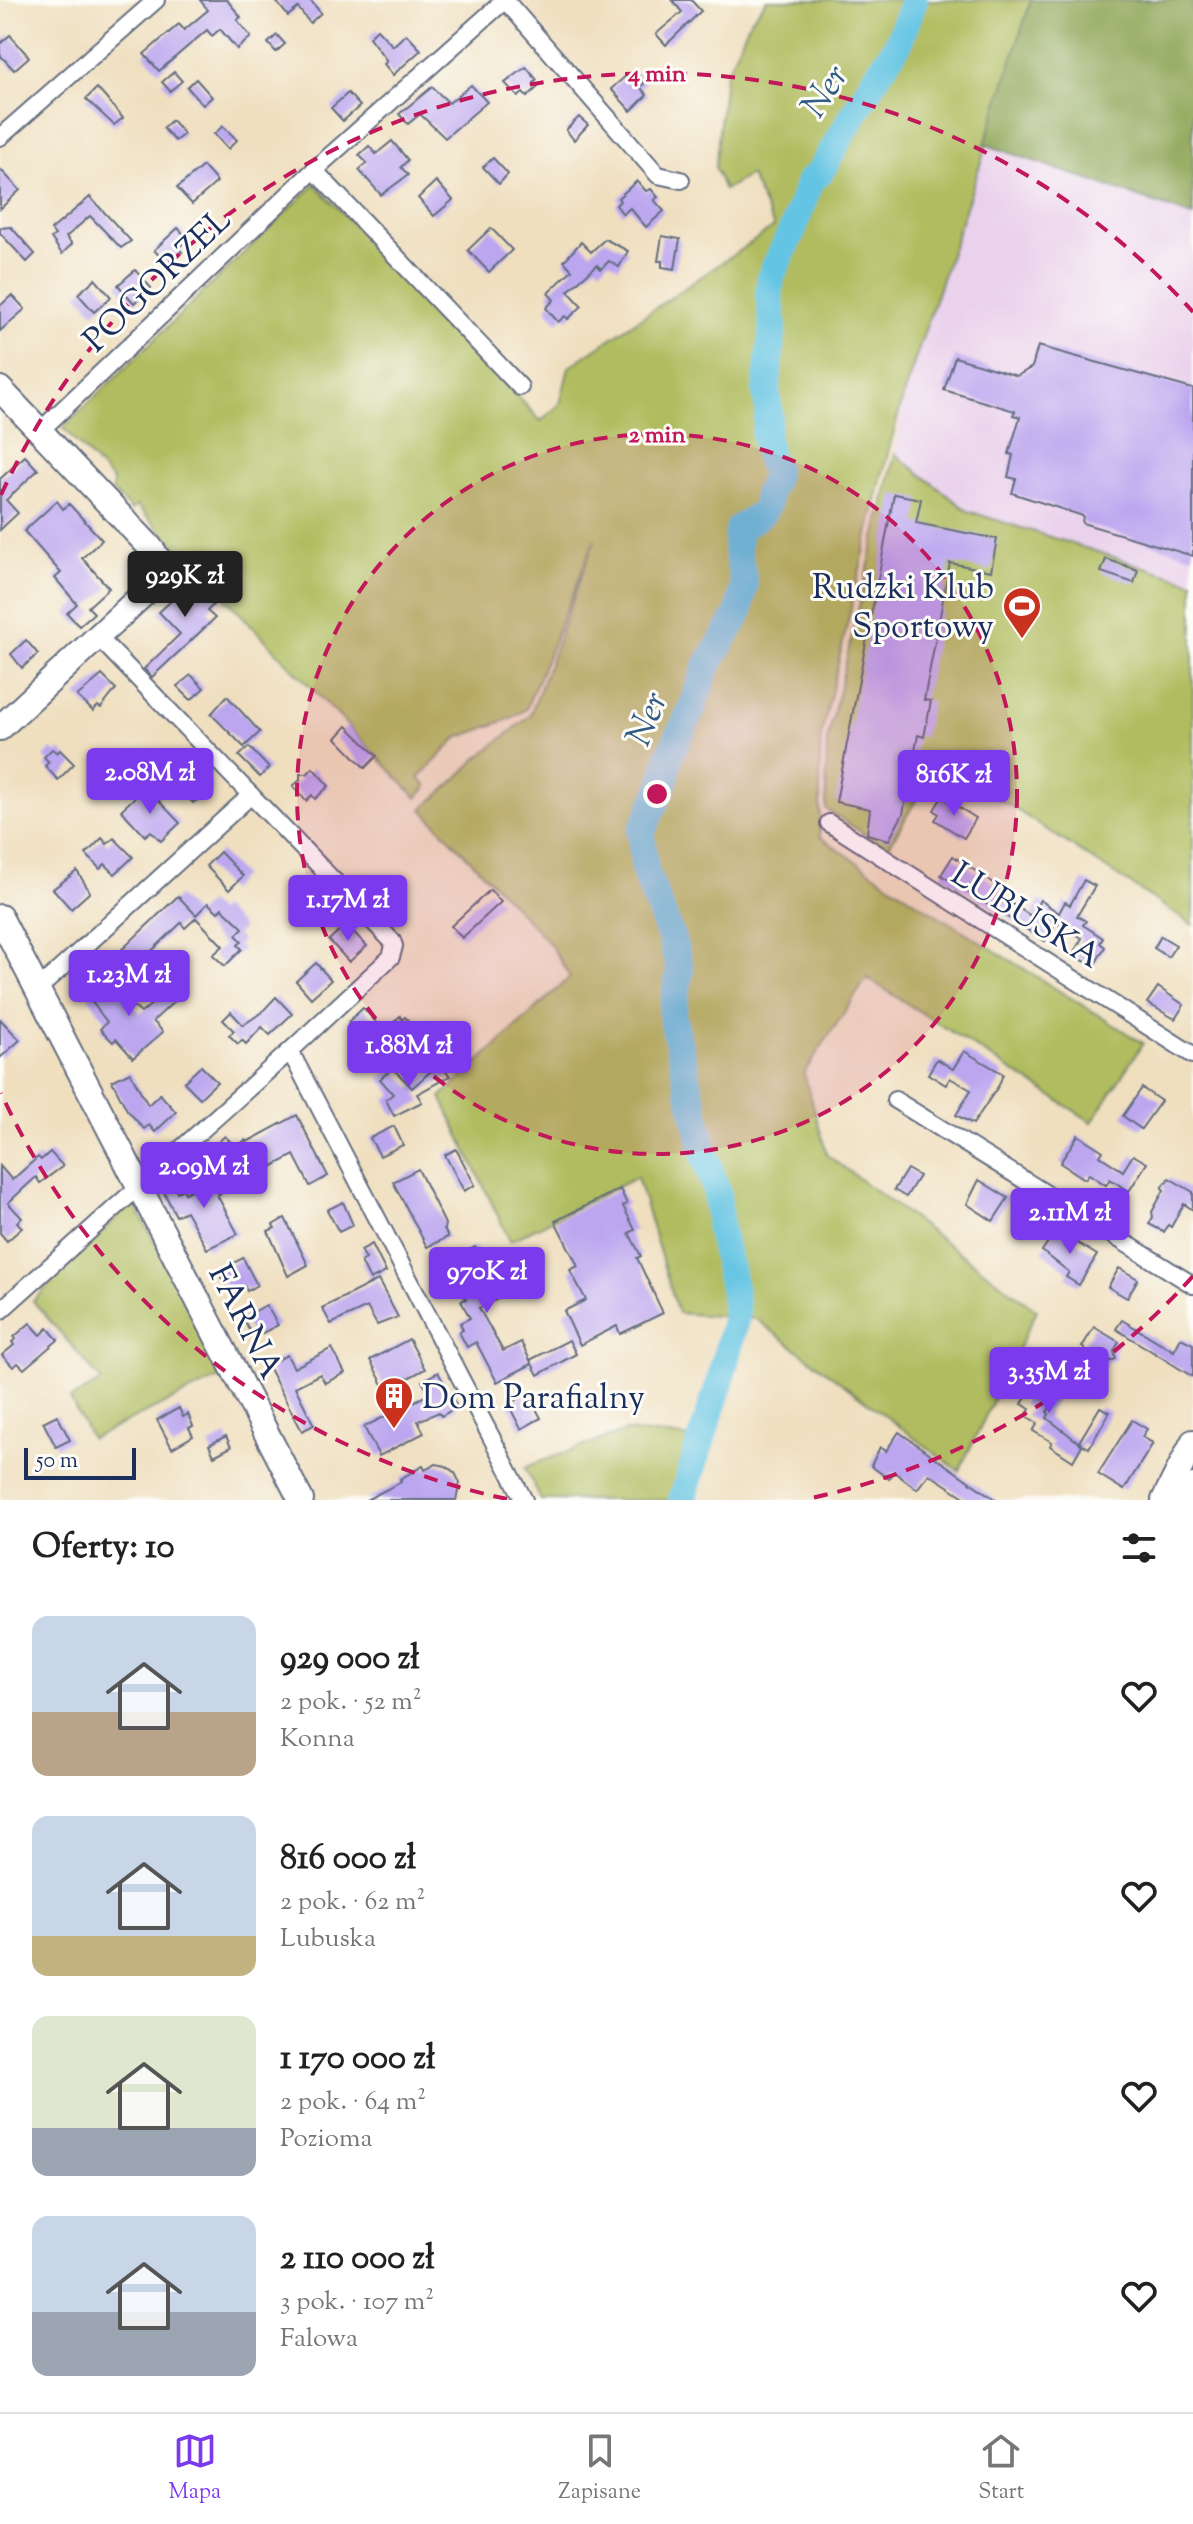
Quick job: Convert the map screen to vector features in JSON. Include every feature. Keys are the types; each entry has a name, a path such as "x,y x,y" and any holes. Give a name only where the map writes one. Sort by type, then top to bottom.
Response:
{"street":[{"path":"0,137 156,0"},
{"path":"505,0 658,175 681,180"},
{"name":"POGORZEL","path":"39,432 314,170 505,0"},
{"path":"314,170 520,387"},
{"path":"0,389 150,547 161,568 151,587 0,728"},
{"path":"0,1311 290,1051 391,957 394,946 98,637"},
{"path":"37,990 251,795"},
{"name":"LUBUSKA","path":"829,823 1193,1055"},
{"name":"FARNA","path":"0,917 301,1500"},
{"path":"290,1051 524,1500"},
{"path":"895,1100 1193,1285"},
{"path":"1164,1500 1193,1442"},
{"path":"1185,1500 1193,1486"}],"shaded area":[{"path":"985,144 1193,216 1193,582 968,511 895,454 905,390"}],"green space":[{"path":"767,0 1035,0 905,390 820,741 820,837 918,903 1143,1043 1092,1122 867,978 804,1073 827,1155 1037,1310 959,1471 756,1319 678,1313 637,1177 510,1241 441,1097 570,977 550,944 422,809 474,761 530,716 595,539 526,709 509,719 457,738 419,778 427,786 417,798 137,506 131,510 112,491 113,481 63,428 315,184 541,421 560,404 569,367 774,227 750,175 724,190 715,168 725,76 750,21"},
{"path":"1031,0 1193,0 1193,216 985,144"},
{"name":"Rudzki Klub Sportowy","path":"895,454 968,511 1193,582 1193,925 940,760 887,849 826,809 827,741"},
{"path":"129,1205 136,1207 225,1375 91,1439 70,1399 102,1381 33,1301"},
{"path":"626,1431 693,1438 670,1500 541,1500 525,1467"}],"building":[{"path":"200,0 227,0 241,17 237,20 251,37 237,49 220,29 212,36 207,30 159,71 144,54 179,24 184,30 208,10"},
{"path":"275,0 310,0 321,13 310,23 298,8 288,16"},
{"path":"672,0 691,0 701,11 666,45 656,34 682,12"},
{"path":"377,29 393,46 406,34 421,50 393,75 384,64 387,61 369,37"},
{"path":"10,35 29,57 14,70 0,55 0,44"},
{"path":"277,35 285,44 276,52 268,43"},
{"path":"526,67 537,80 534,83 538,87 527,97 523,93 518,97 505,83"},
{"path":"174,72 182,81 170,91 162,82"},
{"path":"635,72 645,83 640,87 647,95 631,111 611,89 628,74 630,76"},
{"path":"196,79 212,97 203,105 187,87"},
{"path":"471,85 487,102 445,138 420,114 408,124 399,114 432,87 449,103"},
{"path":"97,88 123,118 114,125 86,99"},
{"path":"348,93 360,106 343,121 331,108"},
{"path":"579,117 588,125 574,140 566,130"},
{"path":"172,120 184,134 175,141 163,128"},
{"path":"223,126 237,140 228,149 214,134"},
{"path":"392,141 408,160 401,167 408,175 381,195 359,170 367,163 359,155 369,146 376,154"},
{"path":"493,158 508,174 499,184 483,167"},
{"path":"203,166 217,182 192,204 177,188"},
{"path":"0,169 20,190 0,209"},
{"path":"436,181 453,200 434,216 418,198"},
{"path":"637,181 646,191 651,189 658,197 654,200 664,211 646,227 630,208 623,214 616,205 620,201 618,198"},
{"path":"90,197 131,241 121,248 90,216 66,237 72,244 62,254 51,238 55,235 51,230"},
{"path":"11,227 35,254 27,262 0,233 0,228"},
{"path":"178,228 188,239 178,248 182,252 168,265 154,250"},
{"path":"491,228 512,250 489,272 468,250"},
{"path":"662,236 680,239 675,269 662,267 662,261 658,261"},
{"path":"605,239 628,251 619,267 609,261 601,269 597,265 568,291 582,306 568,319 565,316 558,322 546,308 554,300 548,293 572,270 564,261 581,242 591,252"},
{"path":"135,270 151,288 134,303 118,285"},
{"path":"95,279 111,297 94,312 78,294"},
{"path":"12,295 25,309 0,331 0,306"},
{"path":"1038,346 1193,389 1193,556 1082,523 1083,516 1012,493 1016,479 1008,477 1013,455 1009,454 1020,417 1013,415 1015,411 944,390 955,357 1017,376 1032,367"},
{"path":"25,456 38,470 6,500 18,513 0,530 0,479"},
{"path":"894,494 921,499 916,523 997,539 991,571 950,563 924,700 931,701 924,737 918,735 903,814 889,840 867,834 870,809 836,802"},
{"path":"57,501 63,509 69,504 102,540 82,558 109,588 88,607 94,613 79,626 67,613 77,604 55,578 61,573 24,531"},
{"path":"1106,559 1138,570 1134,583 1101,572"},
{"path":"194,573 219,599 207,611 215,618 152,677 144,669 180,634 159,612 182,591 179,587"},
{"path":"26,640 38,654 22,668 11,654"},
{"path":"102,675 116,689 101,708 98,706 93,711 77,696"},
{"path":"191,675 204,688 191,700 177,686"},
{"path":"227,696 260,732 244,747 211,714"},
{"path":"347,726 377,756 365,768 336,738"},
{"path":"249,747 269,768 260,777 239,756"},
{"path":"52,749 57,753 60,750 74,764 58,780 45,766 49,762 44,757"},
{"path":"313,768 329,786 315,799 312,795 306,801 293,786 300,780 300,774 307,774"},
{"path":"196,769 213,788 193,803 180,789 189,780 186,777"},
{"path":"142,791 153,803 157,799 180,823 161,841 151,831 145,836 121,810"},
{"path":"942,797 976,818 964,838 935,820 939,814 934,810"},
{"path":"102,838 107,844 114,838 133,857 115,874 105,864 100,869 86,854"},
{"path":"220,852 243,876 229,890 206,866"},
{"path":"953,856 1005,891 1001,897 1031,916 1040,900 1059,913 1065,902 1070,905 1084,880 1095,886 1077,916 1086,921 1083,925 1103,938 1100,943 1105,947 1094,966 1072,955 1082,938 1056,923 1045,941 941,875"},
{"path":"77,871 90,892 71,909 53,889"},
{"path":"490,890 501,902 462,938 451,926"},
{"path":"178,896 196,915 208,903 218,912 222,908 243,928 236,935 242,941 238,945 242,949 225,966 213,955 223,946 196,918 185,928 181,923 136,966 133,963 126,970 114,957"},
{"path":"346,924 367,946 349,962 329,940"},
{"path":"1161,936 1176,945 1168,957 1154,948"},
{"path":"316,963 331,980 311,998 296,981"},
{"path":"105,981 141,1013 169,989 178,998 153,1021 163,1032 133,1058 116,1039 113,1042 100,1029 107,1022 88,997"},
{"path":"1158,987 1184,1005 1175,1019 1147,1003"},
{"path":"276,997 292,1014 270,1035 262,1027 246,1044 242,1040 238,1044 229,1035 234,1031 223,1020 231,1012 243,1025 261,1013"},
{"path":"363,1008 380,1026 366,1040 348,1022"},
{"path":"400,1016 402,1020 405,1017 421,1034 409,1045 390,1026"},
{"path":"0,1019 20,1040 0,1058"},
{"path":"964,1051 1003,1074 973,1124 956,1115 971,1090 950,1078 946,1085 928,1074 937,1059 953,1069"},
{"path":"439,1064 450,1076 417,1094 422,1102 394,1116 386,1100 393,1094 380,1079 393,1068 412,1088"},
{"path":"201,1066 217,1082 200,1098 184,1082"},
{"path":"130,1072 148,1105 160,1094 176,1112 155,1132 149,1125 144,1129 127,1110 112,1081"},
{"path":"1142,1088 1161,1101 1141,1129 1123,1116"},
{"path":"297,1115 328,1176 310,1186 294,1155 262,1172 260,1165 255,1171 240,1154 223,1169 208,1151 225,1136 236,1148 245,1140 247,1142"},
{"path":"394,1126 403,1145 380,1156 370,1138"},
{"path":"1078,1135 1103,1151 1100,1156 1123,1171 1133,1155 1147,1163 1129,1191 1110,1179 1106,1185 1089,1174 1085,1179 1060,1163"},
{"path":"456,1149 475,1185 464,1191 445,1155"},
{"path":"50,1152 63,1166 40,1183 36,1177 8,1203 22,1218 17,1222 22,1228 7,1241 0,1233 0,1166 12,1180 38,1157 41,1160"},
{"path":"418,1169 445,1224 448,1237 427,1247 393,1182"},
{"path":"907,1169 919,1176 906,1197 894,1190"},
{"path":"217,1175 230,1189 217,1195 238,1234 207,1249 186,1211 176,1216 165,1194 173,1183 177,1192 183,1189 185,1193"},
{"path":"1169,1178 1193,1192 1193,1210 1184,1204 1171,1227 1168,1225 1164,1232 1149,1224 1164,1190 1162,1188"},
{"path":"979,1180 1008,1198 993,1221 967,1204"},
{"path":"620,1189 627,1204 623,1206 635,1230 629,1233 641,1256 637,1258 663,1313 620,1334 617,1326 580,1345 564,1311 586,1300 570,1270 578,1266 555,1221"},
{"path":"343,1202 353,1225 339,1232 327,1210"},
{"path":"285,1218 308,1265 288,1276 268,1231"},
{"path":"1056,1230 1097,1255 1079,1285 1066,1277 1069,1272 1042,1251"},
{"path":"372,1244 386,1272 370,1280 361,1262 366,1259 361,1250"},
{"path":"475,1247 482,1260 478,1262 491,1286 520,1272 526,1285 479,1308 503,1351 521,1342 532,1364 497,1382 476,1342 467,1347 459,1332 463,1330 460,1323 470,1318 461,1301 466,1299 450,1260"},
{"path":"243,1258 257,1285 230,1295 218,1271"},
{"path":"1119,1268 1138,1279 1127,1298 1108,1287"},
{"path":"378,1280 398,1317 377,1325 367,1307 331,1324 322,1308"},
{"path":"266,1305 278,1325 253,1338 243,1318"},
{"path":"1122,1320 1174,1351 1181,1338 1193,1344 1193,1377 1116,1329"},
{"path":"30,1323 41,1335 48,1328 58,1340 24,1369 18,1363 13,1367 2,1355 14,1345 14,1337"},
{"path":"1094,1327 1119,1342 1114,1351 1116,1359 1107,1362 1102,1371 1080,1357 1085,1349 1082,1347"},
{"path":"409,1339 425,1369 386,1390 370,1360"},
{"path":"569,1340 576,1354 538,1375 530,1360"},
{"path":"332,1348 345,1373 325,1383 320,1374 295,1387 314,1425 302,1431 267,1365 287,1355 294,1368"},
{"path":"438,1372 457,1407 441,1416 439,1412 418,1421 424,1433 379,1456 364,1427 429,1394 422,1381"},
{"path":"1041,1373 1066,1387 1047,1412 1047,1418 1082,1445 1073,1461 1050,1446 1052,1442 1033,1431 1038,1423 1026,1416 1030,1409 1022,1404 1034,1384 1036,1374"},
{"path":"528,1394 541,1418 521,1429 508,1404"},
{"path":"1100,1407 1110,1412 1089,1448 1079,1442"},
{"path":"179,1408 183,1417 188,1414 193,1436 172,1448 157,1420"},
{"path":"57,1415 70,1440 56,1447 43,1422"},
{"path":"1132,1420 1147,1429 1142,1437 1153,1443 1124,1490 1098,1474"},
{"path":"899,1432 996,1500 969,1500 929,1474 917,1489 894,1472 889,1479 871,1466 880,1447 886,1451"},
{"path":"226,1436 231,1447 214,1456 209,1445"},
{"path":"436,1464 446,1466 455,1473 460,1483 456,1500 366,1500 401,1482 400,1479 423,1466 425,1470"}],"waterway":[{"name":"Ner","path":"682,1500 720,1382 736,1316 734,1291 720,1230 717,1193 672,1015 680,969 645,871 641,833 663,785 670,755 691,711 706,668 739,613 744,584 737,549 739,528 762,513 774,478 775,470 769,460 765,435 773,325 769,294 771,276 793,229 810,181 820,172 898,44 914,0"}],"place":[{"name":"Rudzki Klub Sportowy","path":"1022,640"},
{"name":"Dom Parafialny","path":"394,1430"}]}
